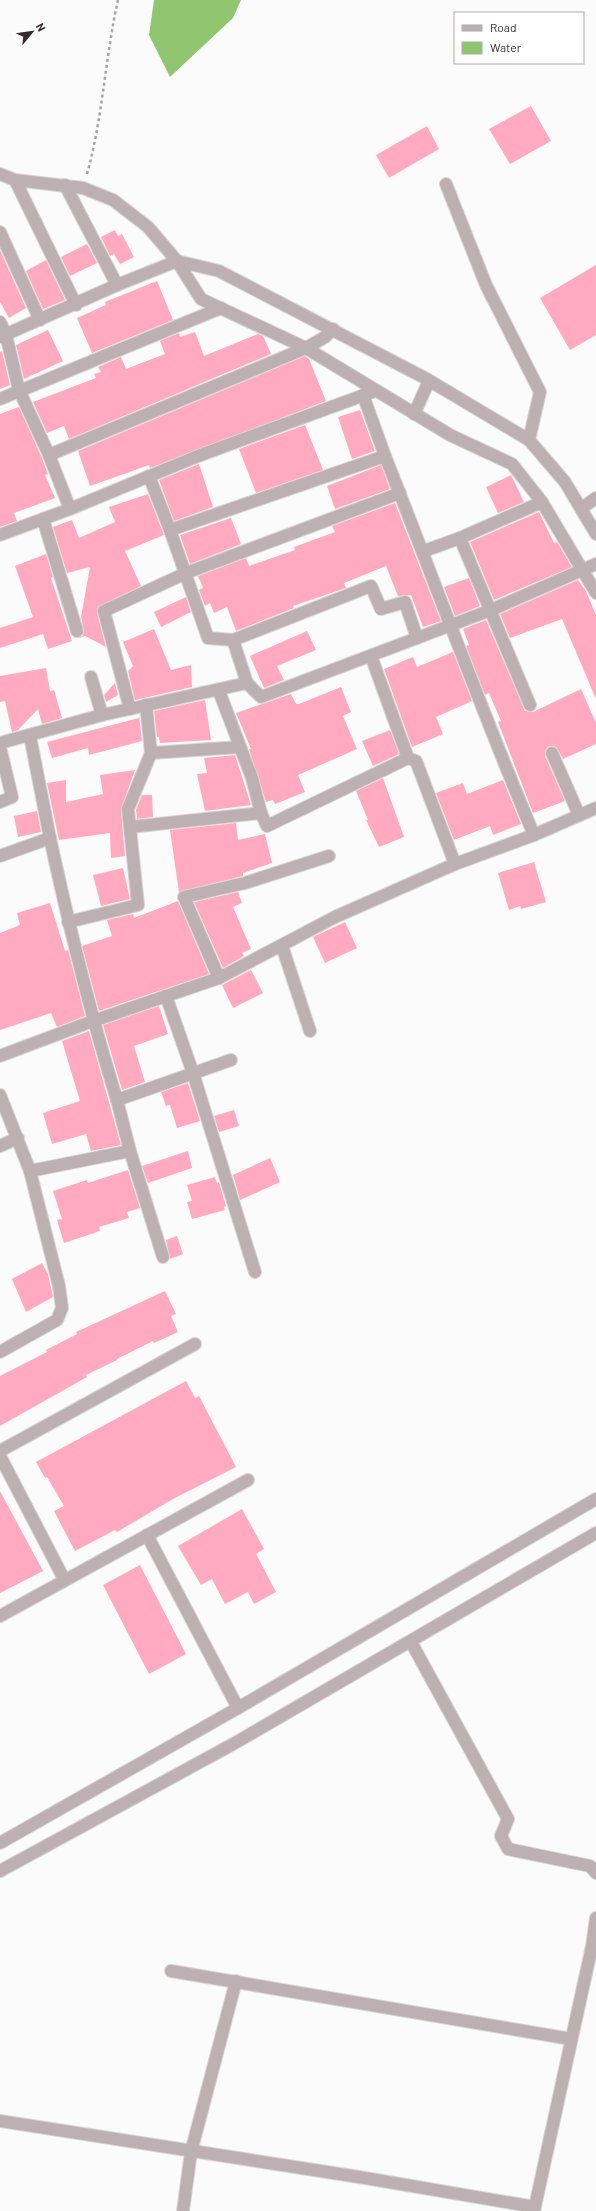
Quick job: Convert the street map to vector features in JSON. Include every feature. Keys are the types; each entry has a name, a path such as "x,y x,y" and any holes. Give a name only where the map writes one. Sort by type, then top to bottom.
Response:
{"street":[{"path":"0,174 15,180 82,188 113,200 148,227 177,261 201,299 306,348 450,435 512,464 542,502 596,593"},
{"path":"15,180 76,305"},
{"path":"446,184 486,285 540,392 530,440"},
{"path":"65,185 117,285"},
{"path":"0,232 40,320"},
{"path":"3,336 76,305 117,285 177,261 219,271 333,329 430,381 530,440 565,482 582,508 596,534"},
{"path":"0,399 221,308"},
{"path":"0,322 19,390 49,455 70,509"},
{"path":"49,455 306,348 321,340 333,329"},
{"path":"414,414 430,381"},
{"path":"0,535 70,509 198,456 375,391"},
{"path":"363,395 385,456 424,551 449,625 494,740 534,835"},
{"path":"170,530 385,456"},
{"path":"149,476 186,573 208,638 233,640 371,586 382,609 405,602 417,638"},
{"path":"130,709 104,611 186,573 400,493"},
{"path":"582,508 596,498"},
{"path":"424,551 460,538 542,502"},
{"path":"43,519 77,632"},
{"path":"460,538 530,705"},
{"path":"233,640 247,683 261,697 491,610 596,564"},
{"path":"371,656 408,758"},
{"path":"91,677 102,715"},
{"path":"0,743 102,715 219,691 247,683"},
{"path":"219,691 252,778 261,813 267,826 408,758 416,761 455,864"},
{"path":"68,922 138,905 128,809 151,753 146,705"},
{"path":"30,736 68,922 93,1021 117,1100 130,1151 163,1258"},
{"path":"0,747 12,797 0,802"},
{"path":"151,753 240,747"},
{"path":"552,754 579,815"},
{"path":"0,1056 93,1021 219,978 282,946 334,917 455,864 534,835 596,808"},
{"path":"130,827 261,813"},
{"path":"0,856 50,838"},
{"path":"219,978 184,897 245,883 329,856"},
{"path":"282,946 310,1032"},
{"path":"166,996 193,1073 255,1272"},
{"path":"117,1100 231,1060"},
{"path":"0,1095 30,1171 59,1286 62,1308 57,1320 0,1352"},
{"path":"0,1146 18,1138"},
{"path":"30,1171 130,1151"},
{"path":"0,1451 195,1344"},
{"path":"0,1456 64,1579"},
{"path":"0,1616 64,1579 248,1480"},
{"path":"0,1843 238,1708 596,1499"},
{"path":"0,1871 235,1743 596,1533"},
{"path":"147,1535 238,1708"},
{"path":"411,1642 508,1819 501,1836 508,1849 590,1866 596,1873"},
{"path":"0,2121 191,2152 360,2177 534,2209 594,1947 596,1918"},
{"path":"171,1970 572,2039"},
{"path":"183,2211 191,2152 236,1980"}],"path":[{"path":"82,188 98,132 111,33 118,0"}],"water":[{"path":"154,0 241,0 233,18 170,77 149,35"}],"building":[{"path":"531,106 551,141 510,164 489,129"},
{"path":"427,126 439,149 389,178 376,155"},
{"path":"115,230 118,236 122,234 134,257 120,264 114,254 110,256 101,237"},
{"path":"87,244 97,263 70,276 61,257"},
{"path":"0,250 26,308 9,318 0,302"},
{"path":"46,260 65,300 43,309 26,271"},
{"path":"596,265 596,335 570,350 540,298"},
{"path":"157,281 173,320 92,353 77,318 106,305 105,302"},
{"path":"48,330 63,361 24,379 16,345"},
{"path":"195,332 204,356 258,334 263,336 271,354 69,439 64,426 47,433 33,402 96,378 94,374 101,372 98,367 121,357 126,369 165,354 160,341 179,333 180,337"},
{"path":"2,351 10,385 0,389 0,352"},
{"path":"305,356 309,359 326,401 150,468 149,465 90,486 78,451"},
{"path":"19,407 42,458 48,474 45,475 55,498 14,513 17,521 0,527 0,414"},
{"path":"360,410 375,451 352,459 338,417"},
{"path":"305,425 323,470 256,493 239,449"},
{"path":"199,464 213,507 174,521 159,480"},
{"path":"381,465 390,489 335,509 327,486"},
{"path":"511,475 524,502 498,513 486,487"},
{"path":"148,494 164,535 125,551 141,586 98,607 97,613 106,647 85,636 77,639 82,636 84,632 81,617 90,567 67,573 53,527 72,520 79,538 115,522 109,507"},
{"path":"395,503 441,621 423,627 411,595 398,596 386,566 344,583 346,588 293,606 294,608 236,631 227,607 214,613 210,603 205,606 199,590 203,588 198,576 246,558 249,566 295,550 294,547 335,532 332,526"},
{"path":"539,512 554,543 557,542 572,567 494,600 470,542"},
{"path":"231,518 241,544 190,564 180,535"},
{"path":"46,554 53,577 51,578 72,641 48,649 43,634 0,648 0,628 33,617 15,566"},
{"path":"469,578 480,606 455,616 444,587"},
{"path":"578,580 586,591 596,615 596,699 562,619 510,638 500,614"},
{"path":"186,597 191,612 161,627 154,612"},
{"path":"486,620 525,711 533,712 581,689 596,723 596,744 563,759 556,747 549,746 546,749 545,756 565,801 533,813 498,722 501,721 489,693 485,695 466,646 469,645 463,629"},
{"path":"154,629 171,670 191,665 192,687 135,700 128,671 133,666 123,642"},
{"path":"307,631 316,650 277,666 284,680 264,688 250,656"},
{"path":"453,652 472,701 436,717 443,734 412,747 384,669 413,657 417,667"},
{"path":"46,668 50,691 54,690 62,718 42,724 38,709 18,730 12,732 5,701 0,702 0,676"},
{"path":"115,683 118,695 106,702 104,695"},
{"path":"341,687 351,712 343,716 357,749 298,775 305,792 275,804 273,800 266,802 249,749 251,749 236,713 291,694 296,704 299,704"},
{"path":"205,700 211,740 160,743 159,737 157,737 154,711"},
{"path":"139,714 142,741 89,755 88,748 52,758 47,742 139,718"},
{"path":"390,730 399,754 373,766 362,741"},
{"path":"235,755 251,805 205,811 197,774 207,773 204,758"},
{"path":"135,770 121,809 125,856 111,858 110,833 59,840 47,783 66,780 66,802 103,794 100,775"},
{"path":"383,778 404,837 379,847 366,820 368,820 356,791"},
{"path":"503,780 521,824 493,835 490,826 454,840 436,793 463,783 467,794"},
{"path":"142,795 152,795 153,817 137,819 136,810"},
{"path":"37,811 41,832 18,837 14,816"},
{"path":"236,823 238,840 265,834 272,863 243,873 243,876 179,892 170,830"},
{"path":"534,862 546,902 521,909 520,906 509,910 498,873"},
{"path":"123,868 130,899 101,906 93,875"},
{"path":"238,892 242,903 233,907 251,949 242,953 244,956 223,968 194,902"},
{"path":"178,901 209,974 99,1011 82,946 112,936 107,920 133,914 134,918"},
{"path":"50,903 65,951 68,950 85,1016 57,1027 51,1013 0,1030 0,933 20,925 17,913"},
{"path":"345,922 357,948 325,963 313,937"},
{"path":"251,970 263,993 233,1008 222,985"},
{"path":"159,1006 168,1034 134,1046 145,1082 122,1090 103,1025"},
{"path":"89,1031 121,1145 91,1151 86,1134 52,1144 43,1113 80,1101 62,1041"},
{"path":"188,1083 200,1121 177,1128 170,1105 166,1106 161,1092"},
{"path":"234,1110 239,1126 219,1132 214,1116"},
{"path":"188,1151 192,1168 148,1183 142,1166"},
{"path":"270,1158 280,1182 240,1200 233,1175"},
{"path":"128,1170 140,1208 127,1212 129,1218 99,1227 100,1231 64,1243 57,1220 62,1219 53,1191 87,1180 88,1183"},
{"path":"215,1177 217,1183 219,1182 226,1206 224,1207 225,1210 192,1219 187,1202 192,1201 187,1185"},
{"path":"177,1236 183,1254 170,1259 166,1240"},
{"path":"42,1263 48,1274 53,1297 26,1312 12,1279"},
{"path":"165,1291 176,1314 171,1316 178,1332 154,1343 153,1341 86,1375 87,1377 0,1426 0,1376 47,1352 46,1350 77,1334 76,1332"},
{"path":"186,1381 195,1398 199,1396 236,1467 173,1499 117,1532 115,1530 75,1551 54,1511 64,1506 47,1477 45,1478 36,1462"},
{"path":"0,1491 43,1571 0,1593"},
{"path":"242,1509 264,1549 256,1554 276,1592 254,1604 248,1592 225,1604 212,1579 201,1585 178,1546"},
{"path":"140,1565 186,1654 149,1674 103,1585"}]}
